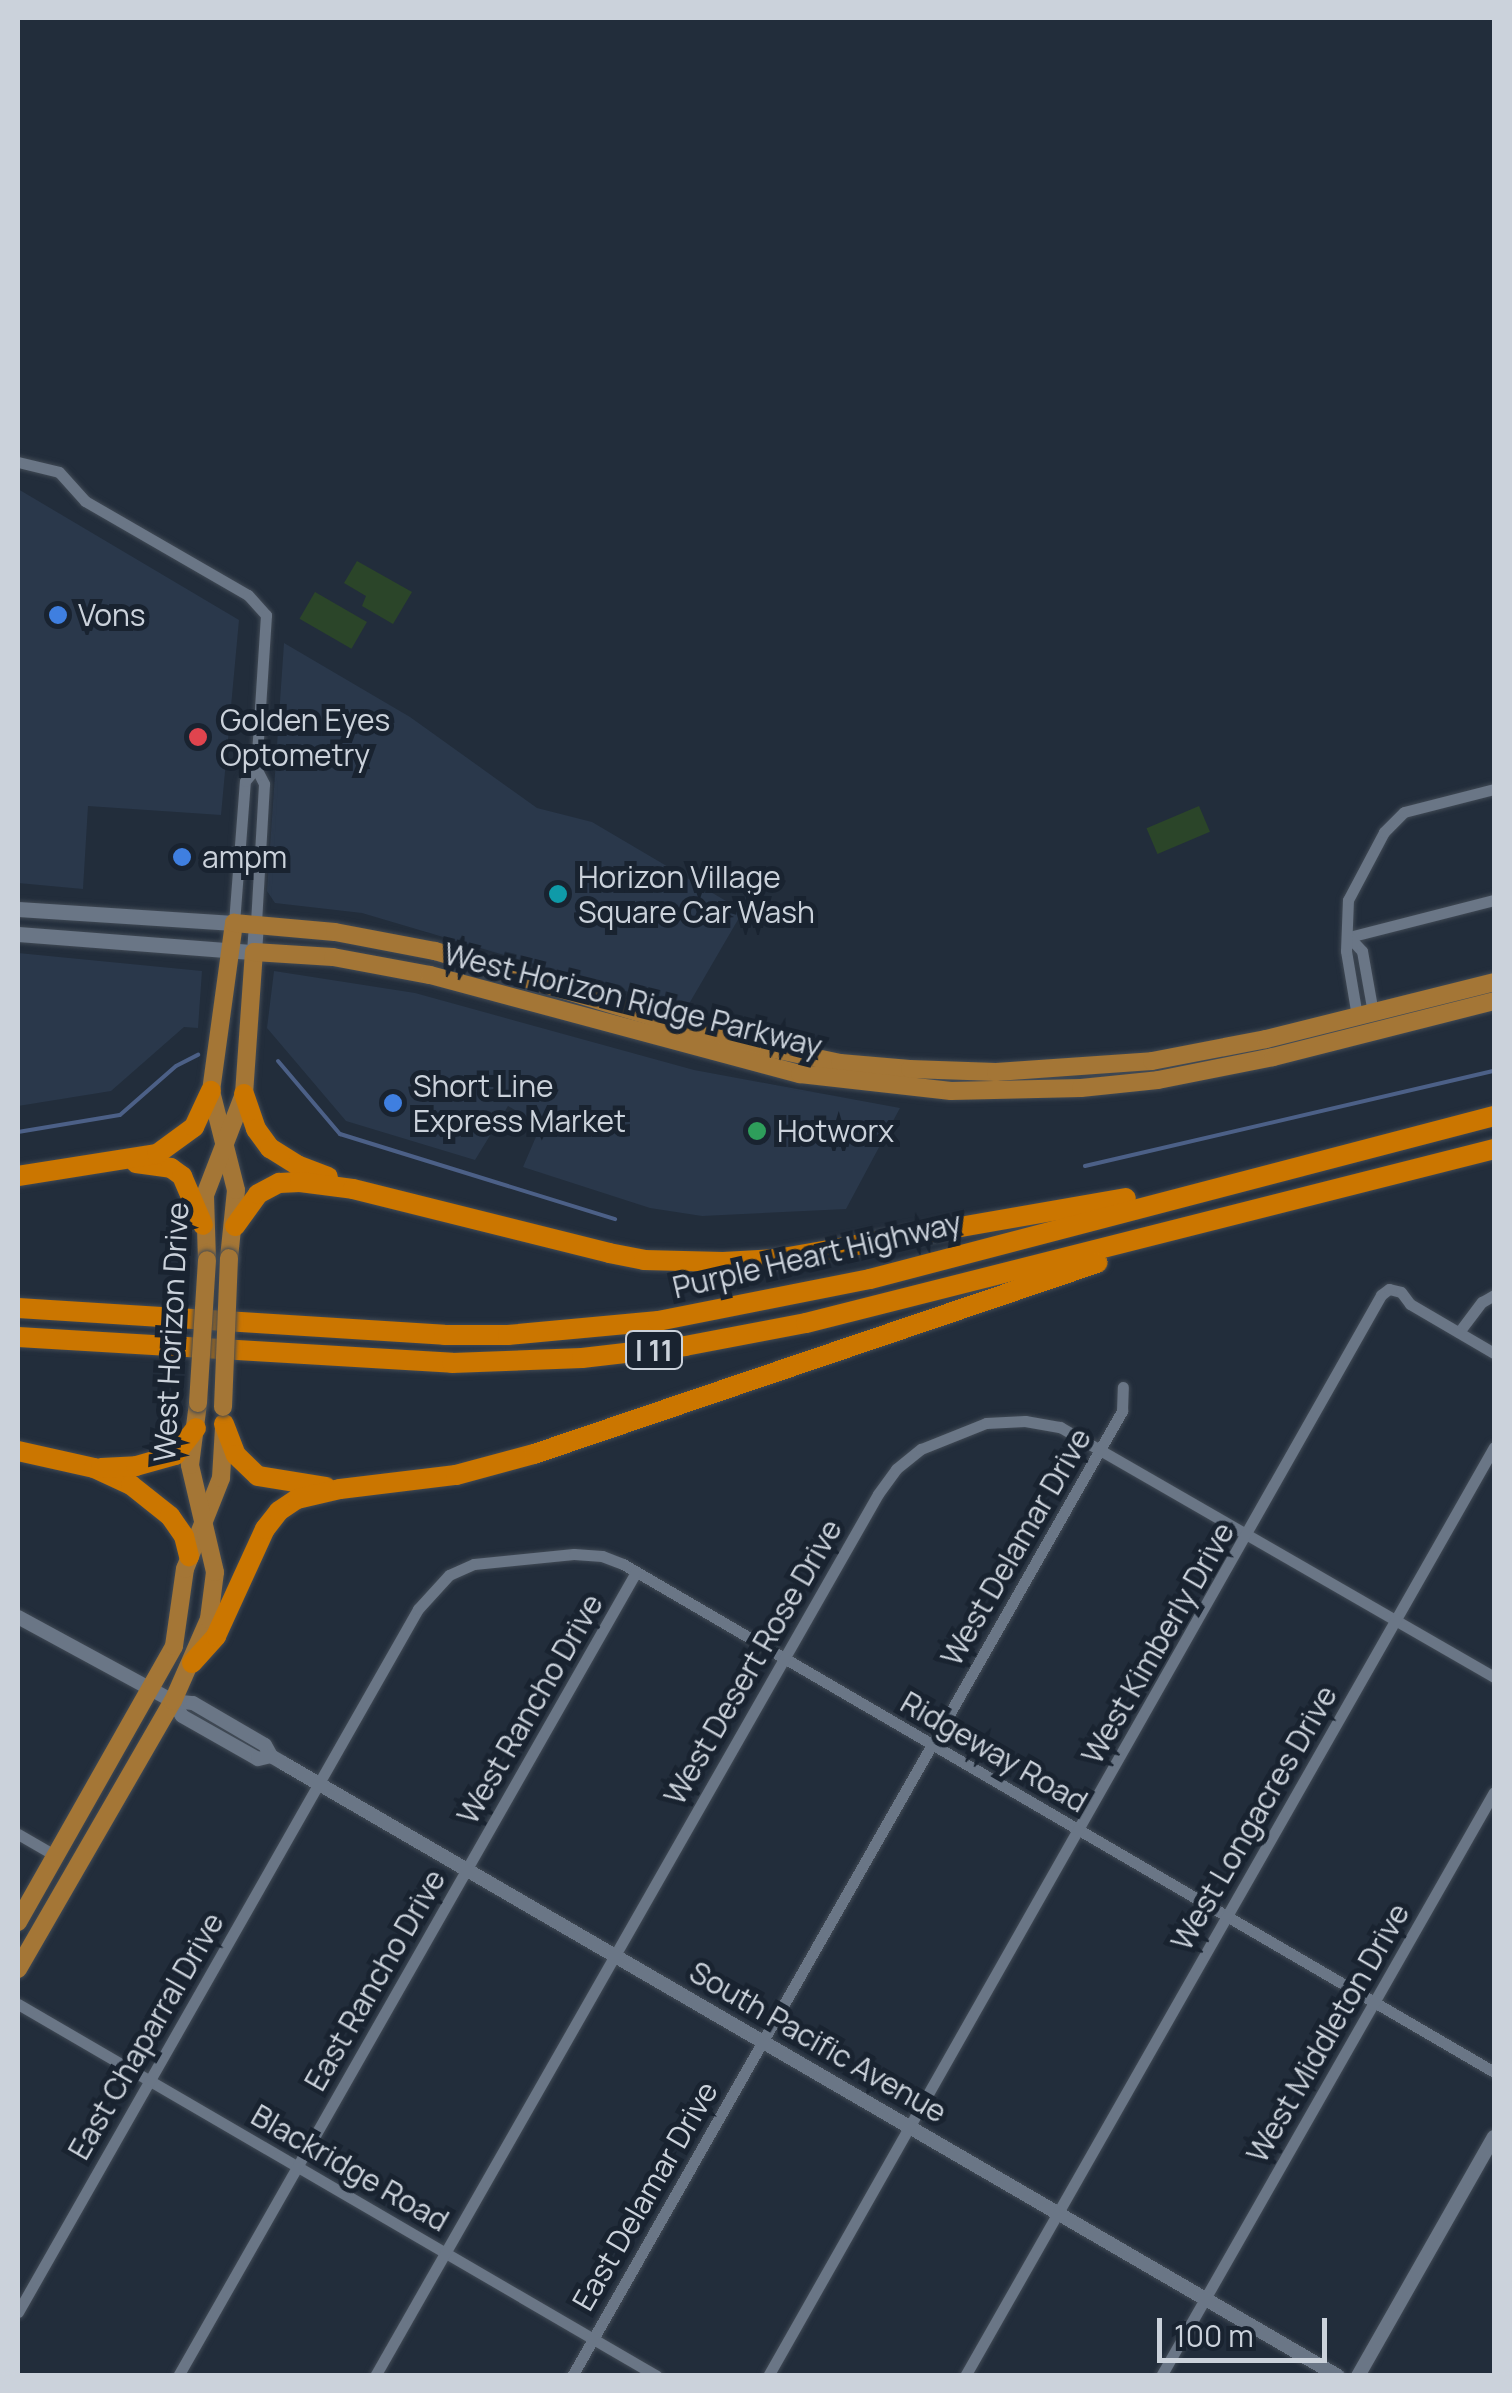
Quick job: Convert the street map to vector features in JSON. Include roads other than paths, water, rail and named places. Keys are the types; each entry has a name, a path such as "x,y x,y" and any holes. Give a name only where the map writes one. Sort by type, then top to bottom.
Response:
{"highway":[{"path":"130,1161 168,1149 187,1135 206,1110 212,1091"},
{"path":"244,1094 256,1129 270,1148 296,1166 353,1189 644,1260 776,1260 1222,1184"},
{"name":"Purple Heart Highway","path":"18,1308 444,1335 508,1335 640,1323 838,1287 1494,1116"},
{"name":"Purple Heart Highway","path":"18,1337 452,1364 582,1358 685,1346 806,1323 1494,1149"},
{"path":"18,1176 71,1165 130,1161 171,1168 182,1176 203,1225"},
{"path":"235,1226 250,1201 279,1183 353,1189"},
{"path":"192,1663 216,1636 272,1519 297,1499 340,1488 456,1475 534,1454 918,1320 1275,1205"},
{"path":"224,1416 236,1455 258,1476 340,1488"},
{"path":"94,1468 136,1466 174,1455 196,1428"},
{"path":"18,1451 94,1468 132,1484 164,1509 181,1530 189,1556"}],"main road":[{"path":"18,909 234,923"},
{"name":"West Horizon Ridge Parkway","path":"234,923 335,932 435,951 553,986 721,1046 910,1069 996,1072 1088,1068 1210,1052 1494,982"},
{"name":"West Horizon Drive","path":"18,1922 177,1638 189,1556 221,1478 229,1258 236,1190 212,1091 224,1025 234,923"},
{"name":"West Horizon Drive","path":"18,1969 173,1701 192,1663 215,1590 213,1559 190,1465 207,1260 203,1225 205,1194 244,1094 256,924"},
{"name":"West Horizon Ridge Parkway","path":"18,934 333,957 398,968 546,1008 721,1046 856,1082 951,1090 1088,1087 1158,1080 1273,1057 1494,1001"},
{"path":"546,1008 553,986"},
{"path":"1273,1057 1290,1045 1364,1026 1365,1014"},
{"path":"1088,1068 1088,1087"},
{"path":"856,1082 869,1076 902,1080 910,1069"}],"street":[{"name":"West Horizon Drive","path":"18,462 54,469 86,500 260,605 267,631 256,768 264,784 256,924"},
{"name":"West Horizon Drive","path":"234,923 245,781 256,768"},
{"path":"1365,1014 1346,951 1348,900 1393,819 1494,789"},
{"path":"1349,937 1494,900"},
{"name":"West Kimberly Drive","path":"768,2376 1381,1295 1389,1289 1459,1332"},
{"path":"1494,1295 1482,1302 1459,1332 1494,1353"},
{"name":"West Delamar Drive","path":"762,2042 1122,1411 1123,1387"},
{"name":"West Desert Rose Drive","path":"374,2376 784,1658 896,1469 921,1448 969,1428 1005,1421 1042,1423 1101,1448 1494,1677"},
{"name":"West Longacres Drive","path":"965,2376 1494,1447"},
{"name":"Ridgeway Road","path":"449,1575 474,1564 574,1554 602,1556 636,1572 1494,2072"},
{"name":"West Rancho Drive","path":"467,1870 636,1572"},
{"name":"East Chaparral Drive","path":"18,2312 426,1597 449,1575"},
{"name":"South Pacific Avenue","path":"18,1617 173,1701 182,1716 258,1759 271,1756 1338,2376"},
{"name":"West Middleton Drive","path":"1162,2376 1494,1792"},
{"path":"18,1834 56,1856"},
{"name":"East Rancho Drive","path":"178,2376 467,1870"},
{"name":"Blackridge Road","path":"18,2004 657,2376"},
{"name":"East Delamar Drive","path":"572,2376 762,2042"},
{"path":"1358,2376 1494,2137"}],"waterway":[{"path":"18,1132 120,1115 176,1066 198,1055"},
{"path":"278,1061 340,1134 615,1219"},
{"path":"1085,1166 1494,1071"}],"place":[{"name":"Vons","path":"58,615"},
{"name":"Golden Eyes Optometry","path":"198,737"},
{"name":"ampm","path":"182,857"},
{"name":"Horizon Village Square Car Wash","path":"558,894"},
{"name":"Short Line Express Market","path":"393,1103"},
{"name":"Hotworx","path":"757,1131"}]}
